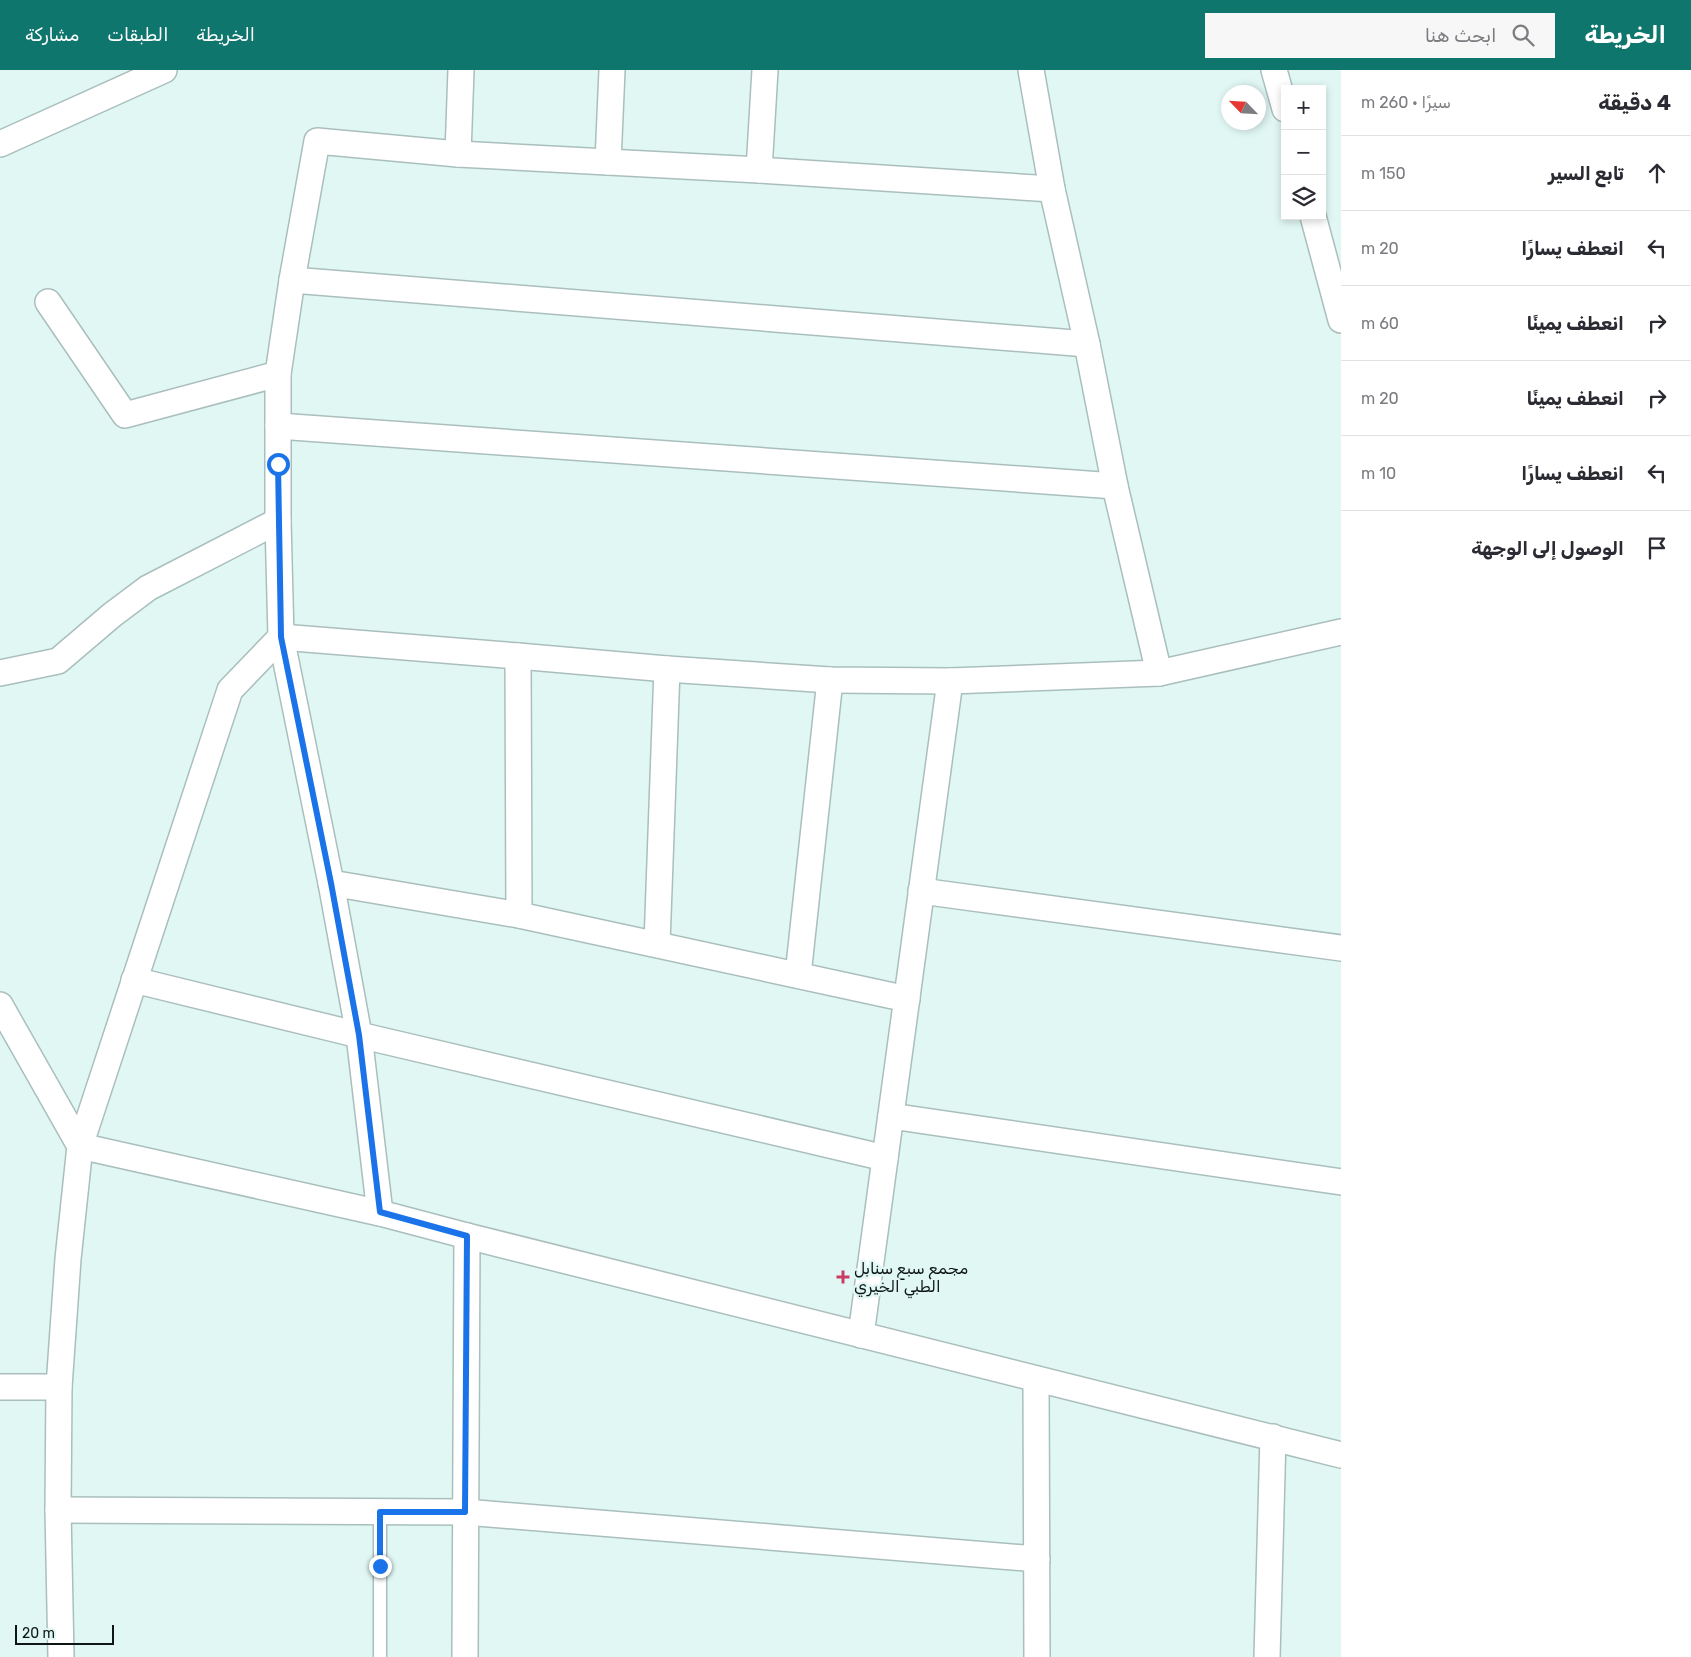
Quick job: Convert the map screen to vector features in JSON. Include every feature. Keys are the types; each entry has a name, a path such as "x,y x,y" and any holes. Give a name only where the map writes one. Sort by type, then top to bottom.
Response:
{"street":[{"path":"0,144 164,70"},
{"path":"458,154 462,70"},
{"path":"608,162 612,70"},
{"path":"759,170 765,70"},
{"path":"1031,70 1052,189 1087,344 1115,486 1159,673"},
{"path":"1274,70 1281,95"},
{"path":"380,1212 359,1035 331,883 281,637 278,521 278,374 292,280 317,141 458,154 759,170 1052,189"},
{"path":"1314,220 1341,320"},
{"path":"292,280 1087,344"},
{"path":"48,302 125,415 278,374"},
{"path":"278,426 1115,486"},
{"path":"0,673 58,661 112,615 148,588 278,521"},
{"path":"281,637 667,669 830,680 950,681 1159,673 1341,632"},
{"path":"61,1657 58,1510 59,1388 68,1259 80,1146 230,690 281,637"},
{"path":"518,656 519,915"},
{"path":"657,944 667,669"},
{"path":"798,975 830,680"},
{"path":"861,1335 950,681"},
{"path":"331,883 519,915 907,999"},
{"path":"921,891 1341,948"},
{"path":"134,980 359,1035 885,1158"},
{"path":"0,1004 80,1146 380,1212 467,1236 1341,1454"},
{"path":"891,1116 1341,1182"},
{"path":"465,1657 467,1236"},
{"path":"1036,1379 1037,1657"},
{"path":"0,1387 59,1388"},
{"path":"1267,1657 1273,1437"},
{"path":"58,1510 465,1512 1037,1559"}],"lane":[{"path":"380,1512 380,1657"}],"place":[{"name":"مجمع سبع سنابل الطبي الخيري","path":"843,1277"}],"route":[{"path":"278,464 281,637 331,883 359,1035 380,1212 467,1236 465,1512 380,1512 380,1566"}]}
